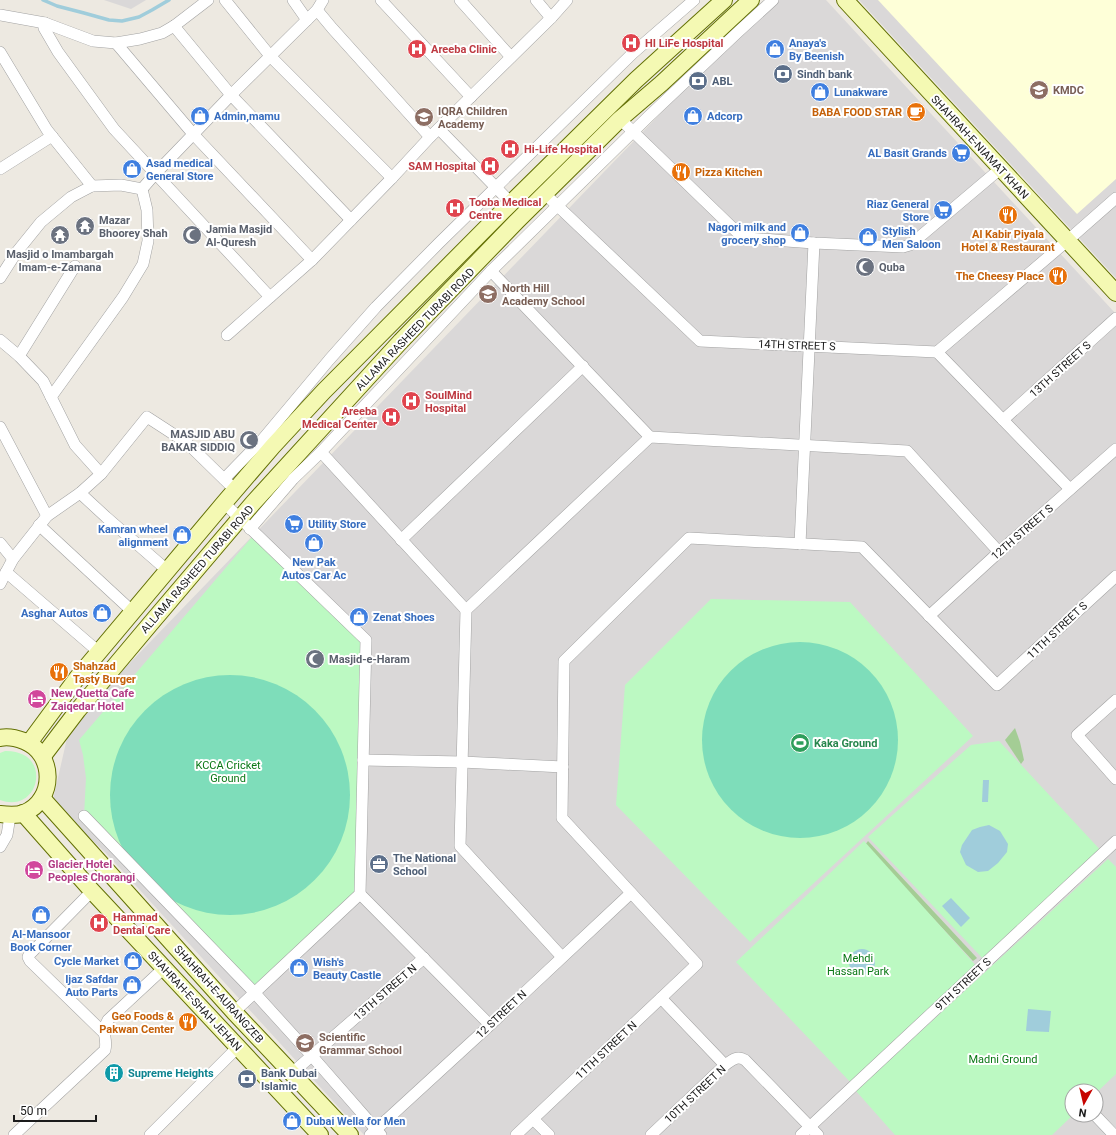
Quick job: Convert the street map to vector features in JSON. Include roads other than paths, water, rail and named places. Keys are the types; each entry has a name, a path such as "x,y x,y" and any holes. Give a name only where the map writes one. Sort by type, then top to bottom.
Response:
{"main road":[{"name":"ALLAMA RASHEED TURABI ROAD","path":"29,743 77,678 273,446 324,391 636,80 724,0"},
{"name":"ALLAMA RASHEED TURABI ROAD","path":"43,756 78,710 150,623 245,524 263,492 401,341 517,221 620,119 662,83 751,0"},
{"name":"SHAHRAH-E-NIAMAT KHAN","path":"845,0 1116,293"},
{"path":"0,738 17,738 37,748 43,756 48,773 48,782 42,798 30,809 11,814"},
{"name":"SHAHRAH-E-AURANGZEB","path":"42,798 234,1012 350,1135"},
{"name":"SHAHRAH-E-SHAH JEHAN","path":"11,814 92,891 320,1135"}],"street":[{"path":"0,15 46,23 93,42 116,43 162,34 208,0"},
{"path":"225,0 271,57 392,178"},
{"path":"293,0 307,20"},
{"path":"142,189 231,95 317,10 324,0"},
{"path":"381,0 470,97"},
{"path":"460,0 511,57"},
{"path":"536,0 551,18"},
{"path":"227,335 312,260 434,133 551,18 567,0"},
{"path":"224,479 262,440 376,307 495,186 633,53 694,0"},
{"path":"245,524 321,452 491,271 634,131 773,0"},
{"path":"317,10 332,28 434,133 495,186 511,203"},
{"path":"46,23 44,28 62,58 114,130 270,297"},
{"path":"174,26 231,95 351,220"},
{"path":"116,43 194,135 312,260"},
{"path":"0,52 47,130 92,186"},
{"path":"620,119 740,235 747,238 904,247 910,245 1000,169"},
{"path":"0,170 52,136"},
{"path":"0,278 16,253 41,222 71,197 92,186 120,185 142,189"},
{"path":"51,397 123,297 143,264 148,240 147,210 142,189"},
{"name":"14TH STREET S","path":"545,194 700,342 937,352"},
{"path":"1070,489 937,352 1116,198"},
{"path":"800,544 814,243"},
{"path":"19,356 75,266"},
{"path":"491,271 650,437 907,450 999,552"},
{"name":"13TH STREET S","path":"1003,420 1116,318"},
{"path":"0,340 19,356 43,381 75,445 101,474"},
{"path":"401,540 582,366"},
{"path":"0,584 13,559 46,516 80,493 101,474 147,418 187,443 236,490"},
{"path":"0,427 46,516"},
{"path":"466,610 650,437"},
{"name":"12TH STREET S","path":"929,616 1116,449"},
{"path":"321,452 466,610 460,846 562,957"},
{"path":"80,493 106,518 168,570"},
{"path":"224,503 366,640 360,894 234,1012"},
{"path":"38,526 133,612"},
{"path":"631,893 562,818 564,661 689,538 862,547 929,616"},
{"path":"0,543 13,559"},
{"path":"6,572 100,652"},
{"name":"11TH STREET S","path":"929,616 997,685 1116,576"},
{"path":"1116,700 1077,735 1116,779"},
{"path":"363,760 462,762 563,767"},
{"path":"0,847 7,835 11,814"},
{"path":"84,816 254,993 311,1055 376,1133"},
{"name":"9TH STREET S","path":"801,1135 1116,841"},
{"path":"92,891 29,954 28,957 30,961 104,1033"},
{"name":"12 STREET N","path":"376,1133 631,893"},
{"name":"11TH STREET N","path":"516,1135 697,964 631,893"},
{"path":"360,894 490,1025"},
{"name":"13TH STREET N","path":"292,1073 424,958"},
{"path":"14,1135 105,1050 105,1024 164,968"},
{"path":"661,998 725,1065"},
{"path":"150,1135 238,1047"},
{"name":"10TH STREET N","path":"651,1135 725,1065 736,1058 745,1060 810,1127"},
{"path":"533,1118 549,1135"},
{"path":"1103,1123 1114,1135"},
{"path":"810,1127 818,1135"}],"water":[{"path":"983,780 989,780 988,802 982,802"},
{"path":"989,825 1000,831 1008,844 1007,852 998,863 988,871 978,872 966,865 960,852 962,845 972,830"},
{"path":"951,898 970,918 961,927 942,906"},
{"path":"862,949 871,953 875,962 871,971 862,975 853,971 849,962 853,953"},
{"path":"1028,1009 1051,1011 1049,1032 1026,1031"}],"waterway":[{"path":"43,0 57,6 109,20 122,21 139,17 169,0"}],"place":[{"name":"HI LiFe Hospital","path":"631,43"},
{"name":"Areeba Clinic","path":"417,49"},
{"name":"Anaya's By Beenish","path":"775,49"},
{"name":"Sindh bank","path":"783,74"},
{"name":"ABL","path":"698,81"},
{"name":"KMDC","path":"1039,90"},
{"name":"Lunakware","path":"820,92"},
{"name":"BABA FOOD STAR","path":"916,112"},
{"name":"Admin,mamu","path":"200,116"},
{"name":"Adcorp","path":"693,116"},
{"name":"IQRA Children Academy","path":"424,117"},
{"name":"Hi-Life Hospital","path":"510,149"},
{"name":"AL Basit Grands","path":"961,153"},
{"name":"SAM Hospital","path":"490,166"},
{"name":"Asad medical General Store","path":"132,169"},
{"name":"Pizza Kitchen","path":"681,172"},
{"name":"Tooba Medical Centre","path":"455,208"},
{"name":"Riaz General Store","path":"943,210"},
{"name":"Al Kabir Piyala Hotel & Restaurant","path":"1008,215"},
{"name":"Mazar Bhoorey Shah","path":"85,226"},
{"name":"Nagori milk and grocery shop","path":"800,233"},
{"name":"Masjid o Imambargah Imam-e-Zamana","path":"60,235"},
{"name":"Jamia Masjid Al-Quresh","path":"192,235"},
{"name":"Stylish Men Saloon","path":"868,237"},
{"name":"Quba","path":"865,267"},
{"name":"The Cheesy Place","path":"1058,276"},
{"name":"North Hill Academy School","path":"488,294"},
{"name":"SoulMind Hospital","path":"411,401"},
{"name":"Areeba Medical Center","path":"391,417"},
{"name":"MASJID ABU BAKAR SIDDIQ","path":"249,440"},
{"name":"Utility Store","path":"294,524"},
{"name":"Kamran wheel alignment","path":"182,535"},
{"name":"New Pak Autos Car Ac","path":"314,543"},
{"name":"Asghar Autos","path":"102,613"},
{"name":"Zenat Shoes","path":"359,617"},
{"name":"Masjid-e-Haram","path":"315,659"},
{"name":"Shahzad Tasty Burger","path":"59,672"},
{"name":"New Quetta Cafe Zaiqedar Hotel","path":"37,699"},
{"name":"Kaka Ground","path":"800,743"},
{"name":"The National School","path":"379,864"},
{"name":"Glacier Hotel Peoples Chorangi","path":"34,870"},
{"name":"Al-Mansoor Book Corner","path":"41,915"},
{"name":"Hammad Dental Care","path":"99,923"},
{"name":"Cycle Market","path":"133,961"},
{"name":"Wish's Beauty Castle","path":"299,968"},
{"name":"Ijaz Safdar Auto Parts","path":"132,985"},
{"name":"Geo Foods & Pakwan Center","path":"188,1022"},
{"name":"Scientific Grammar School","path":"305,1043"},
{"name":"Supreme Heights","path":"114,1073"},
{"name":"Bank Dubai Islamic","path":"247,1079"},
{"name":"Dubai Wella for Men","path":"292,1121"}],"park label":[{"name":"KCCA Cricket Ground","path":"228,771"},
{"name":"Mehdi Hassan Park","path":"858,964"},
{"name":"Madni Ground","path":"1003,1059"}]}
